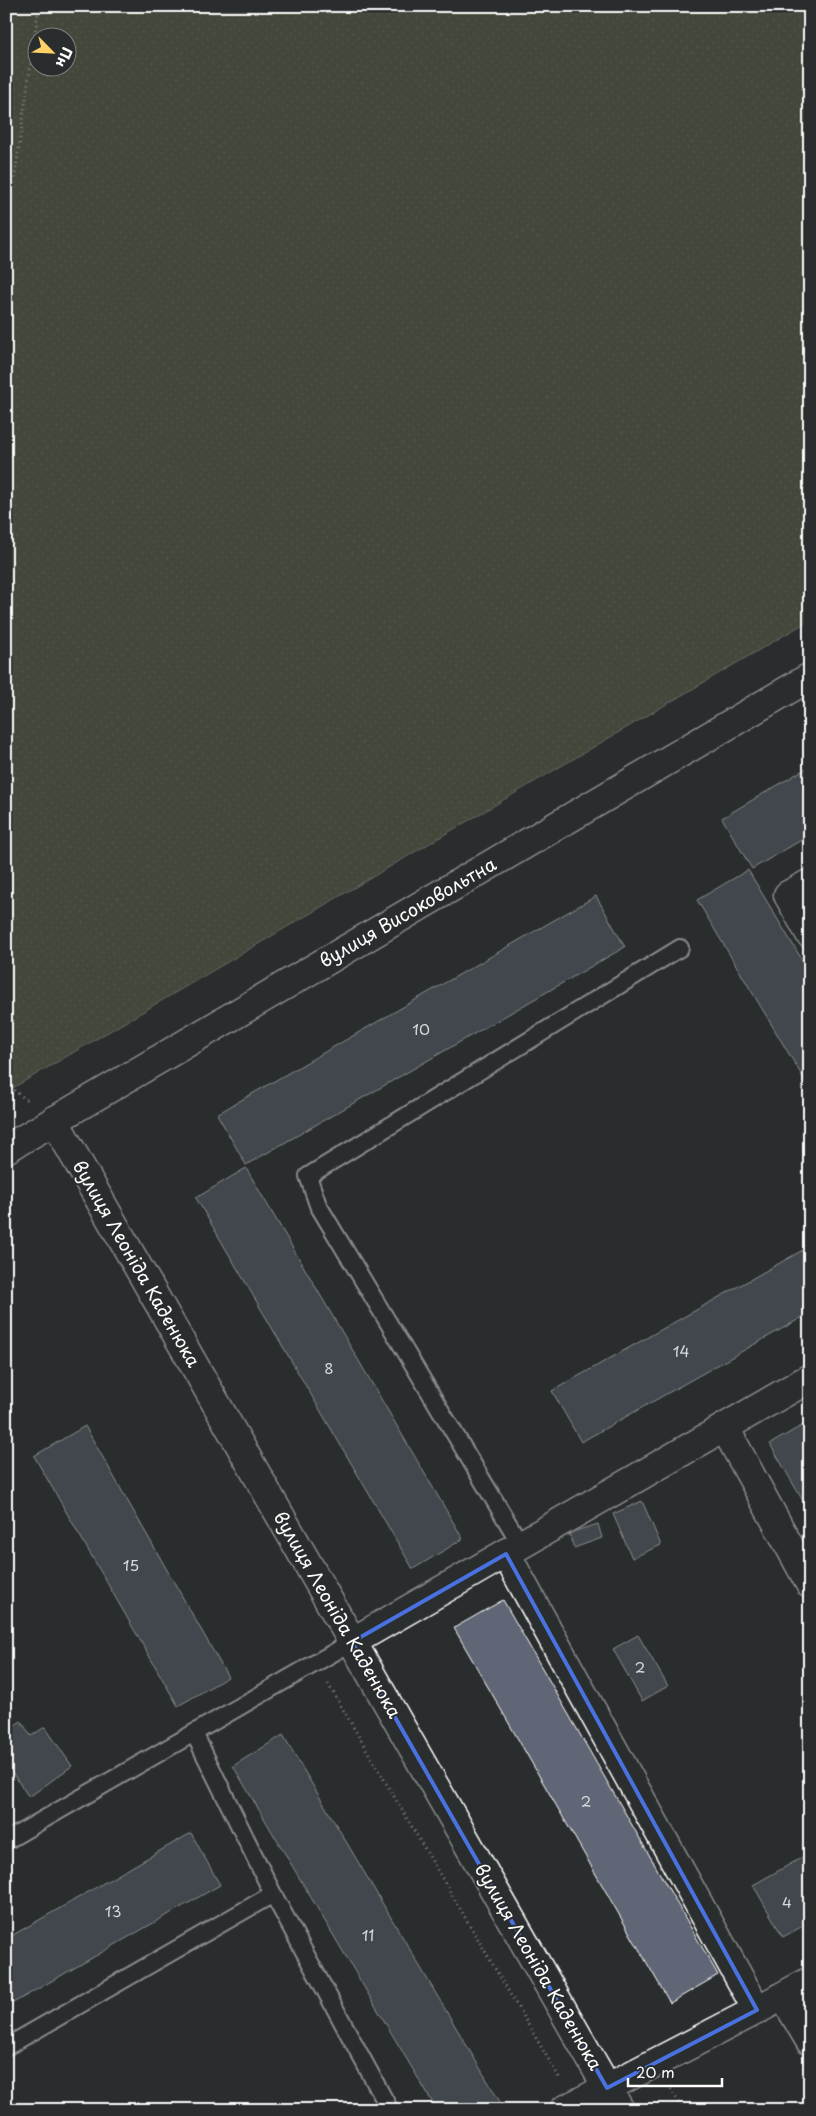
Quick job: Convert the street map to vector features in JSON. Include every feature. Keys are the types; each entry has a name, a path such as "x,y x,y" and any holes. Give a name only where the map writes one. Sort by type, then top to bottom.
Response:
{"street":[{"name":"вулиця Високовольтна","path":"6,1149 810,677"},
{"path":"810,882 788,895 810,934"},
{"name":"вулиця Леоніда Каденюка","path":"54,1120 614,2099"},
{"path":"352,1642 810,1378"},
{"path":"725,1428 810,1584"},
{"path":"513,1550 757,2010"},
{"path":"570,2107 614,2099 757,2010 810,1981"},
{"path":"784,1996 810,2041"}],"lane":[{"path":"513,1550 318,1205 308,1176 680,948"},
{"path":"6,1841 352,1642"},
{"path":"194,1733 273,1894 390,2110"},
{"path":"6,2047 273,1894"}],"path":[{"path":"6,238 39,6"},
{"path":"316,1663 570,2107"}],"highlighted area":[{"path":"506,1554 757,2010 607,2088 352,1642"}],"green space":[{"path":"6,6 810,6 810,620 6,1092"}],"building":[{"path":"810,766 810,835 752,869 722,818"},
{"path":"748,870 810,973 810,1089 697,900"},
{"path":"596,896 625,947 246,1165 217,1114"},
{"path":"246,1168 463,1539 413,1569 196,1198"},
{"path":"810,1246 810,1313 581,1442 552,1391"},
{"path":"810,1421 810,1513 770,1444"},
{"path":"85,1426 228,1677 178,1706 34,1456"},
{"path":"642,1501 661,1545 632,1558 613,1514"},
{"path":"598,1524 602,1538 574,1548 569,1533"},
{"path":"503,1600 718,1975 670,2003 454,1628"},
{"path":"638,1635 668,1686 642,1701 613,1649"},
{"path":"21,1721 31,1736 45,1727 72,1766 29,1797 6,1764 6,1748 13,1743 6,1731"},
{"path":"283,1735 503,2107 498,2110 437,2110 233,1766"},
{"path":"191,1833 220,1885 6,2007 6,1939"},
{"path":"810,1853 810,1922 783,1937 753,1885"}]}
